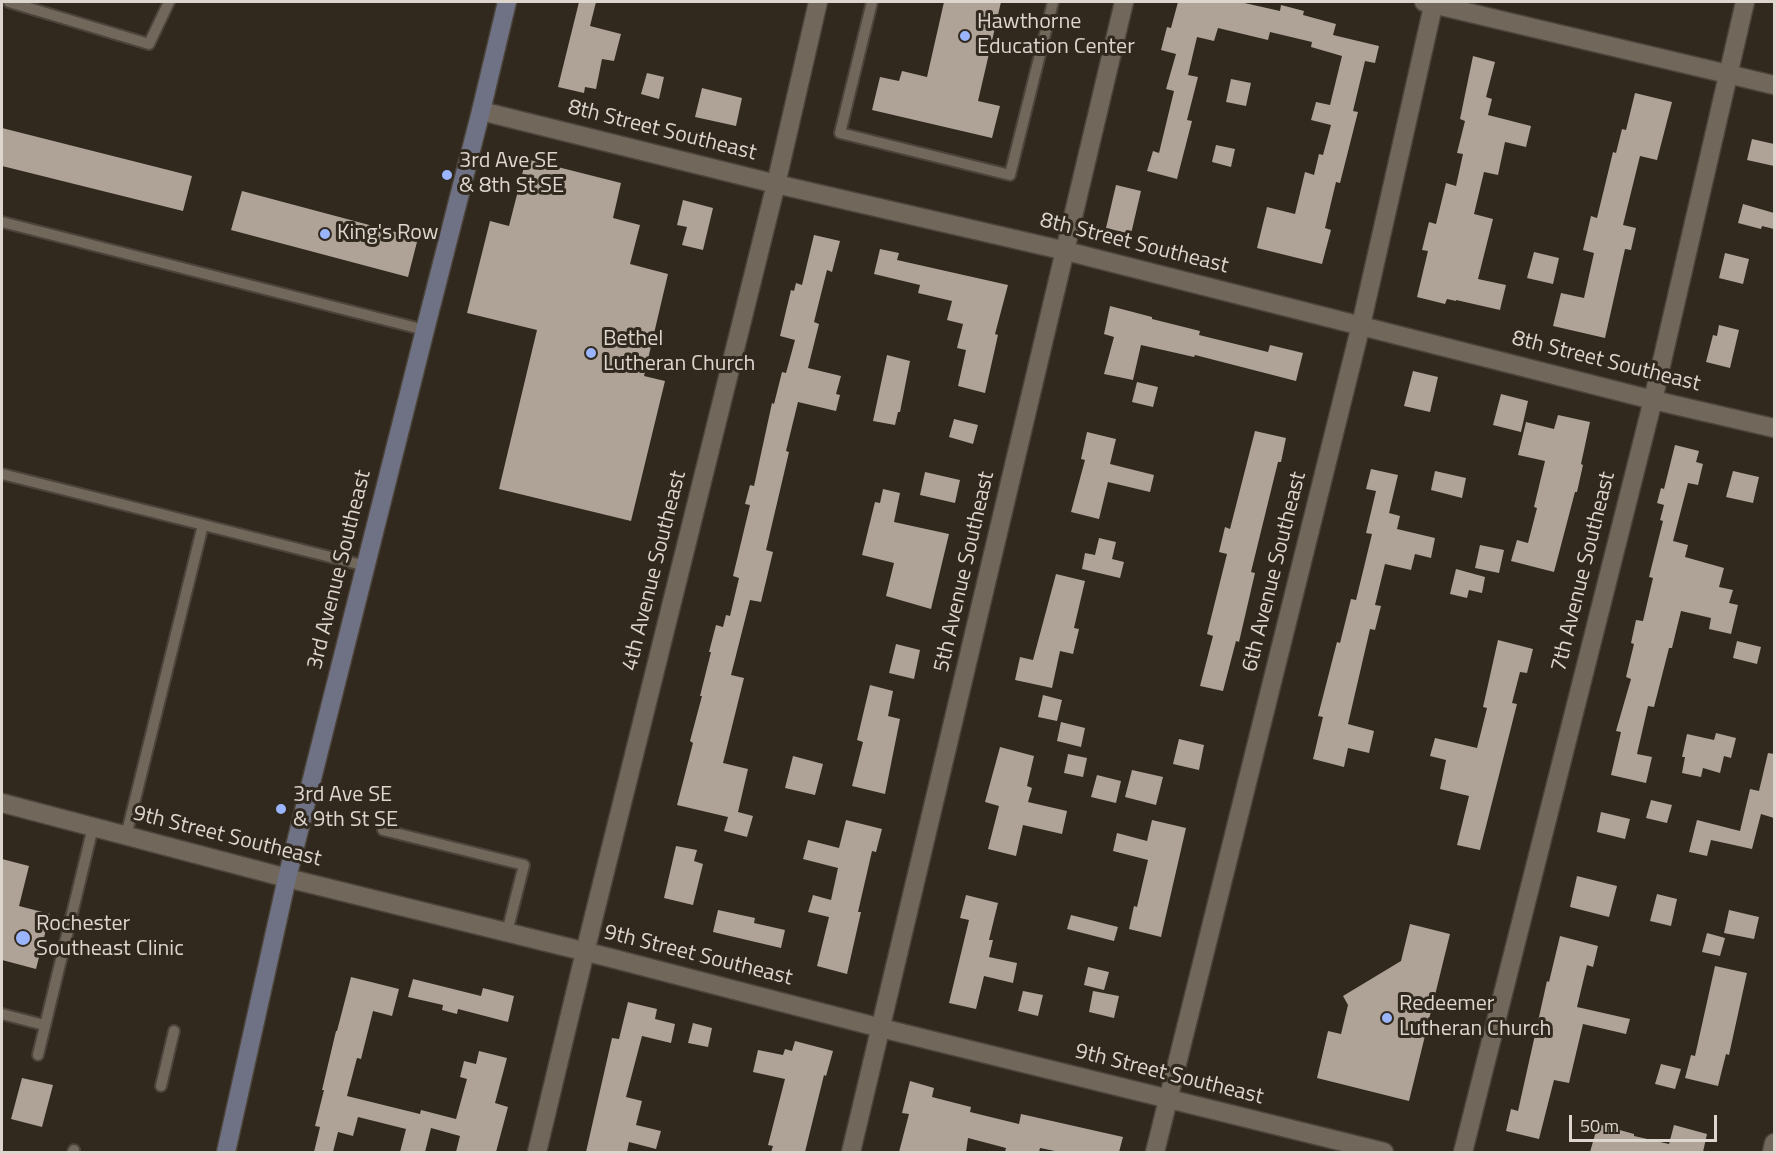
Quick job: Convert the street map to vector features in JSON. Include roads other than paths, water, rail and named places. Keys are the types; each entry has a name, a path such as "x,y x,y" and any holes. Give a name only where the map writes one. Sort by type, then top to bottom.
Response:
{"main road":[{"name":"3rd Avenue Southeast","path":"226,1152 287,878 482,111 507,2"}],"street":[{"name":"4th Avenue Southeast","path":"537,1152 776,184 818,2"},
{"name":"5th Avenue Southeast","path":"850,1152 1124,2"},
{"path":"1431,2 1774,85"},
{"name":"6th Avenue Southeast","path":"1155,1152 1361,325 1431,2"},
{"name":"7th Avenue Southeast","path":"1462,1152 1653,400 1745,2"},
{"name":"8th Street Southeast","path":"482,111 776,184 1065,251 1653,400 1774,428"},
{"name":"9th Street Southeast","path":"2,803 287,878 1383,1152"},
{"path":"1772,1152 1774,1143"}],"lane":[{"path":"9,2 149,44 169,2"},
{"path":"872,2 840,133 1010,176 1053,2"},
{"path":"2,222 425,330"},
{"path":"2,474 366,566"},
{"path":"126,836 203,525"},
{"path":"38,1055 93,827"},
{"path":"384,830 524,865 507,932"},
{"path":"2,1014 44,1025"},
{"path":"161,1086 174,1030"}],"place":[{"name":"Hawthorne Education Center","path":"965,36"},
{"name":"3rd Ave SE & 8th St SE","path":"447,175"},
{"name":"King's Row","path":"325,234"},
{"name":"Bethel Lutheran Church","path":"591,353"},
{"name":"3rd Ave SE & 9th St SE","path":"281,809"},
{"name":"Rochester Southeast Clinic","path":"23,938"},
{"name":"Redeemer Lutheran Church","path":"1387,1018"}]}
